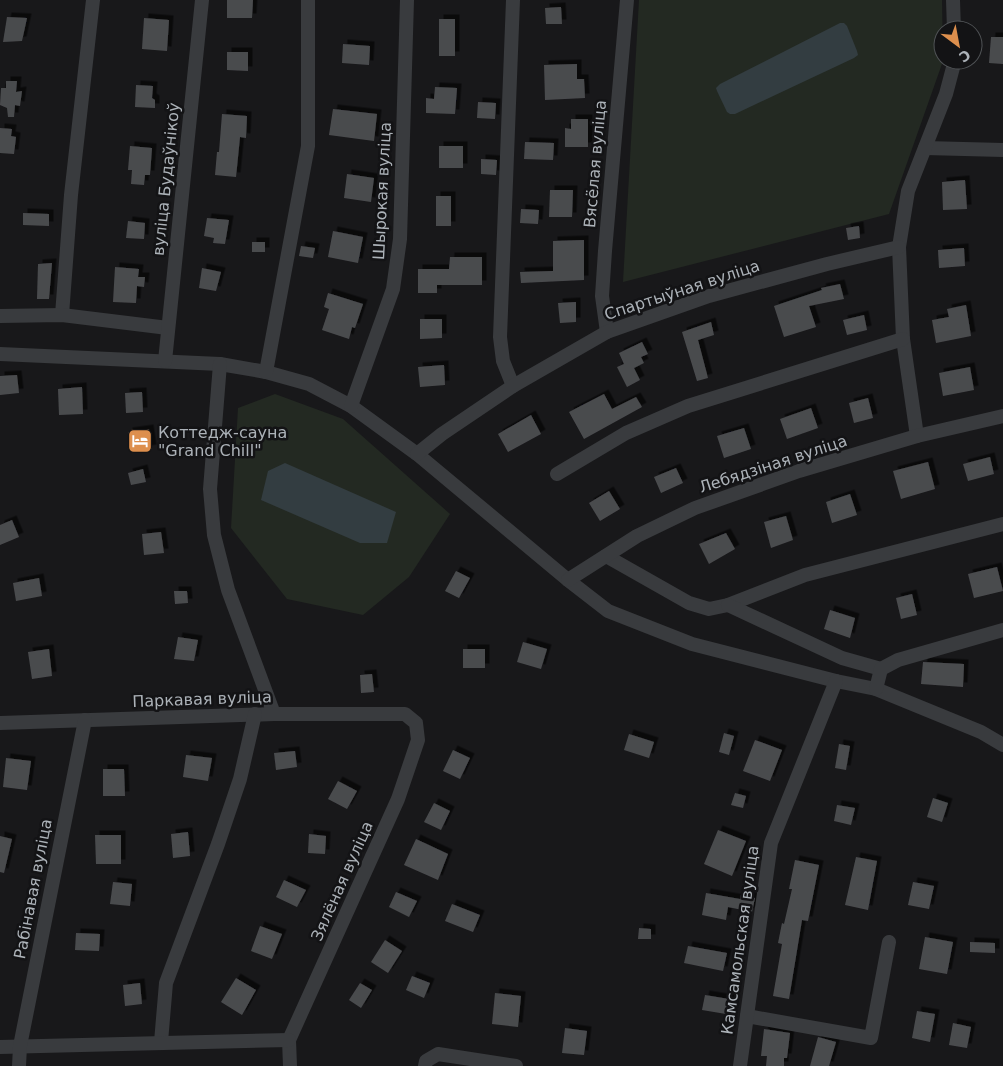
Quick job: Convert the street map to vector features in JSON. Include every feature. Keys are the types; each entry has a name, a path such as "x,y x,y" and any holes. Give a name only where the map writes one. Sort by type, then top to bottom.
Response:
{"street":[{"path":"62,315 72,195 93,0"},
{"name":"вуліца Будаўнікоў","path":"165,361 202,0"},
{"path":"266,372 308,146 308,0"},
{"name":"Шырокая вуліца","path":"351,406 393,289 400,239 406,0"},
{"path":"513,0 500,337 503,361 513,386"},
{"name":"Вясёлая вуліца","path":"606,332 602,296 604,260 627,0"},
{"path":"953,0 954,20"},
{"path":"917,436 903,339 899,247 908,191 946,94 952,70"},
{"path":"926,148 1003,150"},
{"name":"Спартыўная вуліца","path":"417,454 442,434 513,386 606,332 709,296 827,264 899,247"},
{"path":"0,316 62,315 168,328"},
{"path":"556,474 626,433 688,406 903,339"},
{"path":"0,354 220,364 266,372 309,384 351,406 417,454 608,611 692,644 836,681 876,688 980,732 1003,745"},
{"path":"220,364 210,489 214,535 228,590 274,714"},
{"name":"Лебядзіная вуліца","path":"568,580 637,536 695,508 799,471 917,436 1003,416"},
{"path":"606,556 689,603 709,608 728,605 805,575 1003,524"},
{"path":"728,605 842,658 881,669 898,660 1003,630"},
{"path":"876,688 881,669"},
{"name":"Камсамольская вуліца","path":"740,1066 771,843 836,681"},
{"path":"160,1042 166,983 240,779 255,714"},
{"name":"Паркавая вуліца","path":"0,723 255,714 405,714"},
{"name":"Зялёная вуліца","path":"290,1066 289,1040 398,799 418,740 416,723 405,714"},
{"name":"Рабінавая вуліца","path":"19,1066 20,1046 85,720"},
{"path":"747,1016 871,1038 889,942"},
{"path":"0,1047 289,1040"},
{"path":"425,1066 426,1061 438,1054 516,1066"}],"shaded area":[{"path":"639,0 942,0 942,20 933,20 933,70 940,70 889,214 623,282"},
{"path":"840,23 844,23 847,26 858,55 735,114 727,112 716,88 720,84"},
{"path":"275,394 343,419 450,514 409,577 363,615 287,599 231,528 238,408"},
{"path":"285,463 396,512 387,543 360,543 261,500 268,471"}],"building":[{"path":"227,0 253,0 252,18 227,18"},
{"path":"561,7 562,24 546,24 545,8"},
{"path":"7,17 27,18 22,41 3,42"},
{"path":"144,18 169,20 167,51 142,49"},
{"path":"439,19 455,19 455,56 439,56"},
{"path":"991,37 1003,37 1003,64 989,63"},
{"path":"343,44 370,46 369,65 342,63"},
{"path":"227,52 248,52 248,71 227,70"},
{"path":"577,64 577,79 584,79 585,98 545,100 544,65"},
{"path":"6,81 17,81 16,92 22,91 20,106 15,105 14,117 8,117 7,108 0,105 1,88 6,88"},
{"path":"136,85 153,86 152,98 155,100 155,108 135,107"},
{"path":"435,87 457,88 455,114 426,113 426,98 434,99"},
{"path":"478,102 496,103 495,119 477,118"},
{"path":"333,109 377,114 374,141 329,135"},
{"path":"222,114 247,116 246,138 240,137 236,177 215,175"},
{"path":"571,119 588,119 588,147 565,147 565,128 571,129"},
{"path":"0,128 12,129 11,136 16,137 14,154 0,153"},
{"path":"525,142 554,143 553,160 524,159"},
{"path":"130,146 152,148 150,175 145,175 144,185 131,184 132,170 128,170"},
{"path":"439,146 463,146 463,168 439,168"},
{"path":"481,159 497,160 496,175 481,174"},
{"path":"347,174 374,178 371,202 344,198"},
{"path":"965,180 967,209 943,210 942,182"},
{"path":"550,190 573,190 572,217 549,217"},
{"path":"436,196 451,196 451,226 436,226"},
{"path":"521,209 539,210 538,224 520,223"},
{"path":"23,213 49,214 49,226 23,225"},
{"path":"207,218 229,220 225,244 213,243 214,238 204,236"},
{"path":"128,221 145,223 144,239 126,238"},
{"path":"859,226 860,238 848,240 846,228"},
{"path":"333,231 363,237 358,263 328,257"},
{"path":"584,240 584,280 521,283 520,272 553,271 553,241"},
{"path":"252,242 265,242 265,252 252,252"},
{"path":"301,246 315,248 313,258 299,256"},
{"path":"964,248 965,266 939,268 938,250"},
{"path":"450,257 482,257 482,285 437,285 437,293 418,293 418,269 449,269"},
{"path":"52,263 49,299 37,299 38,264"},
{"path":"115,267 139,269 138,277 145,277 144,287 137,286 136,303 113,302"},
{"path":"202,268 221,272 216,291 199,288"},
{"path":"840,284 844,299 809,306 816,327 784,337 774,306 822,290 821,288"},
{"path":"328,293 363,304 355,328 352,327 349,339 322,330 329,309 324,307"},
{"path":"576,302 576,322 560,323 558,303"},
{"path":"966,305 971,336 936,343 932,320 949,317 947,309"},
{"path":"864,315 867,330 847,335 843,320"},
{"path":"420,319 442,319 442,338 420,339"},
{"path":"711,322 714,335 698,340 708,378 697,381 682,332"},
{"path":"642,342 648,354 641,357 644,363 634,368 640,380 627,387 617,367 624,364 619,353"},
{"path":"444,365 445,385 420,387 418,367"},
{"path":"970,367 974,390 943,396 939,373"},
{"path":"17,375 19,393 0,395 0,376"},
{"path":"82,387 83,414 59,415 58,389"},
{"path":"142,392 143,412 126,413 125,393"},
{"path":"604,394 612,409 636,397 642,407 584,439 569,412"},
{"path":"868,398 873,418 854,423 849,403"},
{"path":"811,408 818,428 787,439 780,419"},
{"path":"531,415 541,434 508,452 498,434"},
{"path":"744,428 751,449 724,458 717,436"},
{"name":"Коттедж-сауна \"Grand Chill\"","path":"149,429 152,449 131,452 128,432"},
{"path":"990,457 994,474 968,481 963,464"},
{"path":"928,462 935,489 901,499 893,471"},
{"path":"676,468 683,483 661,493 654,477"},
{"path":"143,469 146,482 131,485 128,473"},
{"path":"609,491 620,509 600,521 589,503"},
{"path":"850,494 857,515 832,523 826,502"},
{"path":"786,516 793,540 771,548 764,522"},
{"path":"12,520 19,537 0,545 0,525"},
{"path":"161,532 164,553 144,555 142,534"},
{"path":"726,533 735,549 709,564 699,544"},
{"path":"997,567 1003,591 974,598 968,574"},
{"path":"456,571 470,578 459,598 445,591"},
{"path":"39,578 42,596 16,601 13,583"},
{"path":"174,591 187,591 188,603 175,604"},
{"path":"912,594 917,615 901,619 896,598"},
{"path":"830,610 855,618 850,638 824,629"},
{"path":"178,637 198,640 194,661 174,659"},
{"path":"523,642 547,649 541,669 517,662"},
{"path":"49,649 52,676 32,679 28,652"},
{"path":"463,649 485,649 485,668 463,668"},
{"path":"923,662 964,664 963,687 921,684"},
{"path":"372,674 374,692 361,693 360,675"},
{"path":"724,733 734,736 729,755 719,752"},
{"path":"629,734 654,742 649,758 624,750"},
{"path":"755,740 782,750 770,781 743,771"},
{"path":"839,744 850,746 846,770 835,768"},
{"path":"453,750 470,758 460,779 443,771"},
{"path":"295,751 297,767 276,770 274,753"},
{"path":"186,755 212,758 208,781 183,777"},
{"path":"6,758 31,761 27,790 3,787"},
{"path":"103,769 124,769 125,796 103,796"},
{"path":"338,781 357,791 347,809 328,799"},
{"path":"735,793 746,796 743,808 731,805"},
{"path":"933,798 948,803 942,822 927,817"},
{"path":"434,803 450,811 441,830 424,822"},
{"path":"837,805 855,808 851,825 834,821"},
{"path":"718,830 746,841 732,876 704,864"},
{"path":"188,832 190,856 173,858 171,834"},
{"path":"309,834 326,836 325,854 308,853"},
{"path":"95,835 121,835 121,864 96,864"},
{"path":"0,836 12,839 4,873 0,872"},
{"path":"416,839 448,854 438,880 404,865"},
{"path":"856,857 877,861 868,910 845,905"},
{"path":"795,860 819,865 808,921 802,920 789,999 773,996 782,944 778,943 792,889 789,889"},
{"path":"284,880 306,890 297,907 276,897"},
{"path":"113,882 132,884 130,906 110,904"},
{"path":"913,882 934,886 929,909 908,905"},
{"path":"396,892 417,901 409,917 389,907"},
{"path":"706,893 740,899 741,895 755,898 752,912 728,907 726,920 702,915"},
{"path":"452,904 480,915 473,932 445,921"},
{"path":"260,926 282,934 272,959 251,951"},
{"path":"639,928 651,929 651,939 638,939"},
{"path":"76,933 100,934 99,951 75,950"},
{"path":"925,937 953,942 947,974 919,969"},
{"path":"385,940 402,951 388,973 371,962"},
{"path":"970,942 995,943 995,953 970,952"},
{"path":"688,946 727,953 723,971 684,963"},
{"path":"412,976 430,983 424,998 406,990"},
{"path":"236,978 256,990 242,1015 221,1002"},
{"path":"140,983 142,1004 125,1006 123,985"},
{"path":"360,983 372,990 361,1008 349,1000"},
{"path":"495,993 521,996 518,1027 492,1024"},
{"path":"705,995 735,1000 732,1015 702,1010"},
{"path":"917,1011 935,1014 930,1042 912,1038"},
{"path":"953,1023 971,1027 967,1048 949,1045"},
{"path":"565,1028 587,1031 584,1055 562,1053"},
{"path":"764,1029 790,1033 787,1058 784,1058 784,1066 766,1066 767,1056 761,1056"},
{"path":"818,1037 836,1042 829,1066 810,1066"}],"place":[{"name":"Коттедж-сауна \"Grand Chill\"","path":"140,441"}]}
